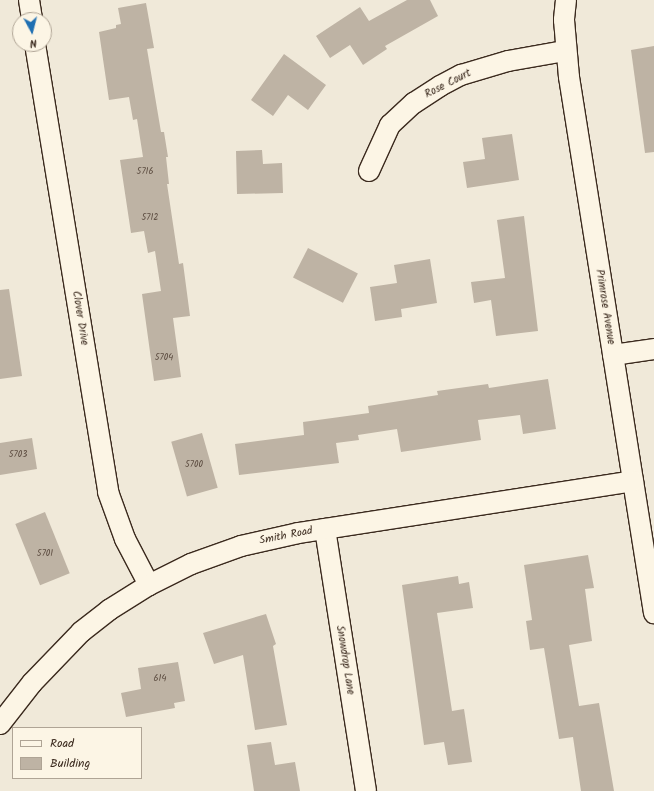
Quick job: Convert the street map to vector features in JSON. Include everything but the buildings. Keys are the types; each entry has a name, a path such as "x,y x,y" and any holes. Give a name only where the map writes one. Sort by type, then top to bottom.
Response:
{"street":[{"path":"28,0 30,12"},
{"name":"Primrose Avenue","path":"566,0 564,20 565,51 654,612"},
{"name":"Rose Court","path":"369,171 390,125 414,102 440,86 461,75 508,61 565,51"},
{"name":"Clover Drive","path":"36,52 108,492 125,539 149,585"},
{"path":"613,355 654,349"},
{"name":"Smith Road","path":"0,724 32,683 71,641 109,610 149,585 191,564 241,546 264,540 325,529 633,481"},
{"name":"Snowdrop Lane","path":"325,529 366,791"}]}
